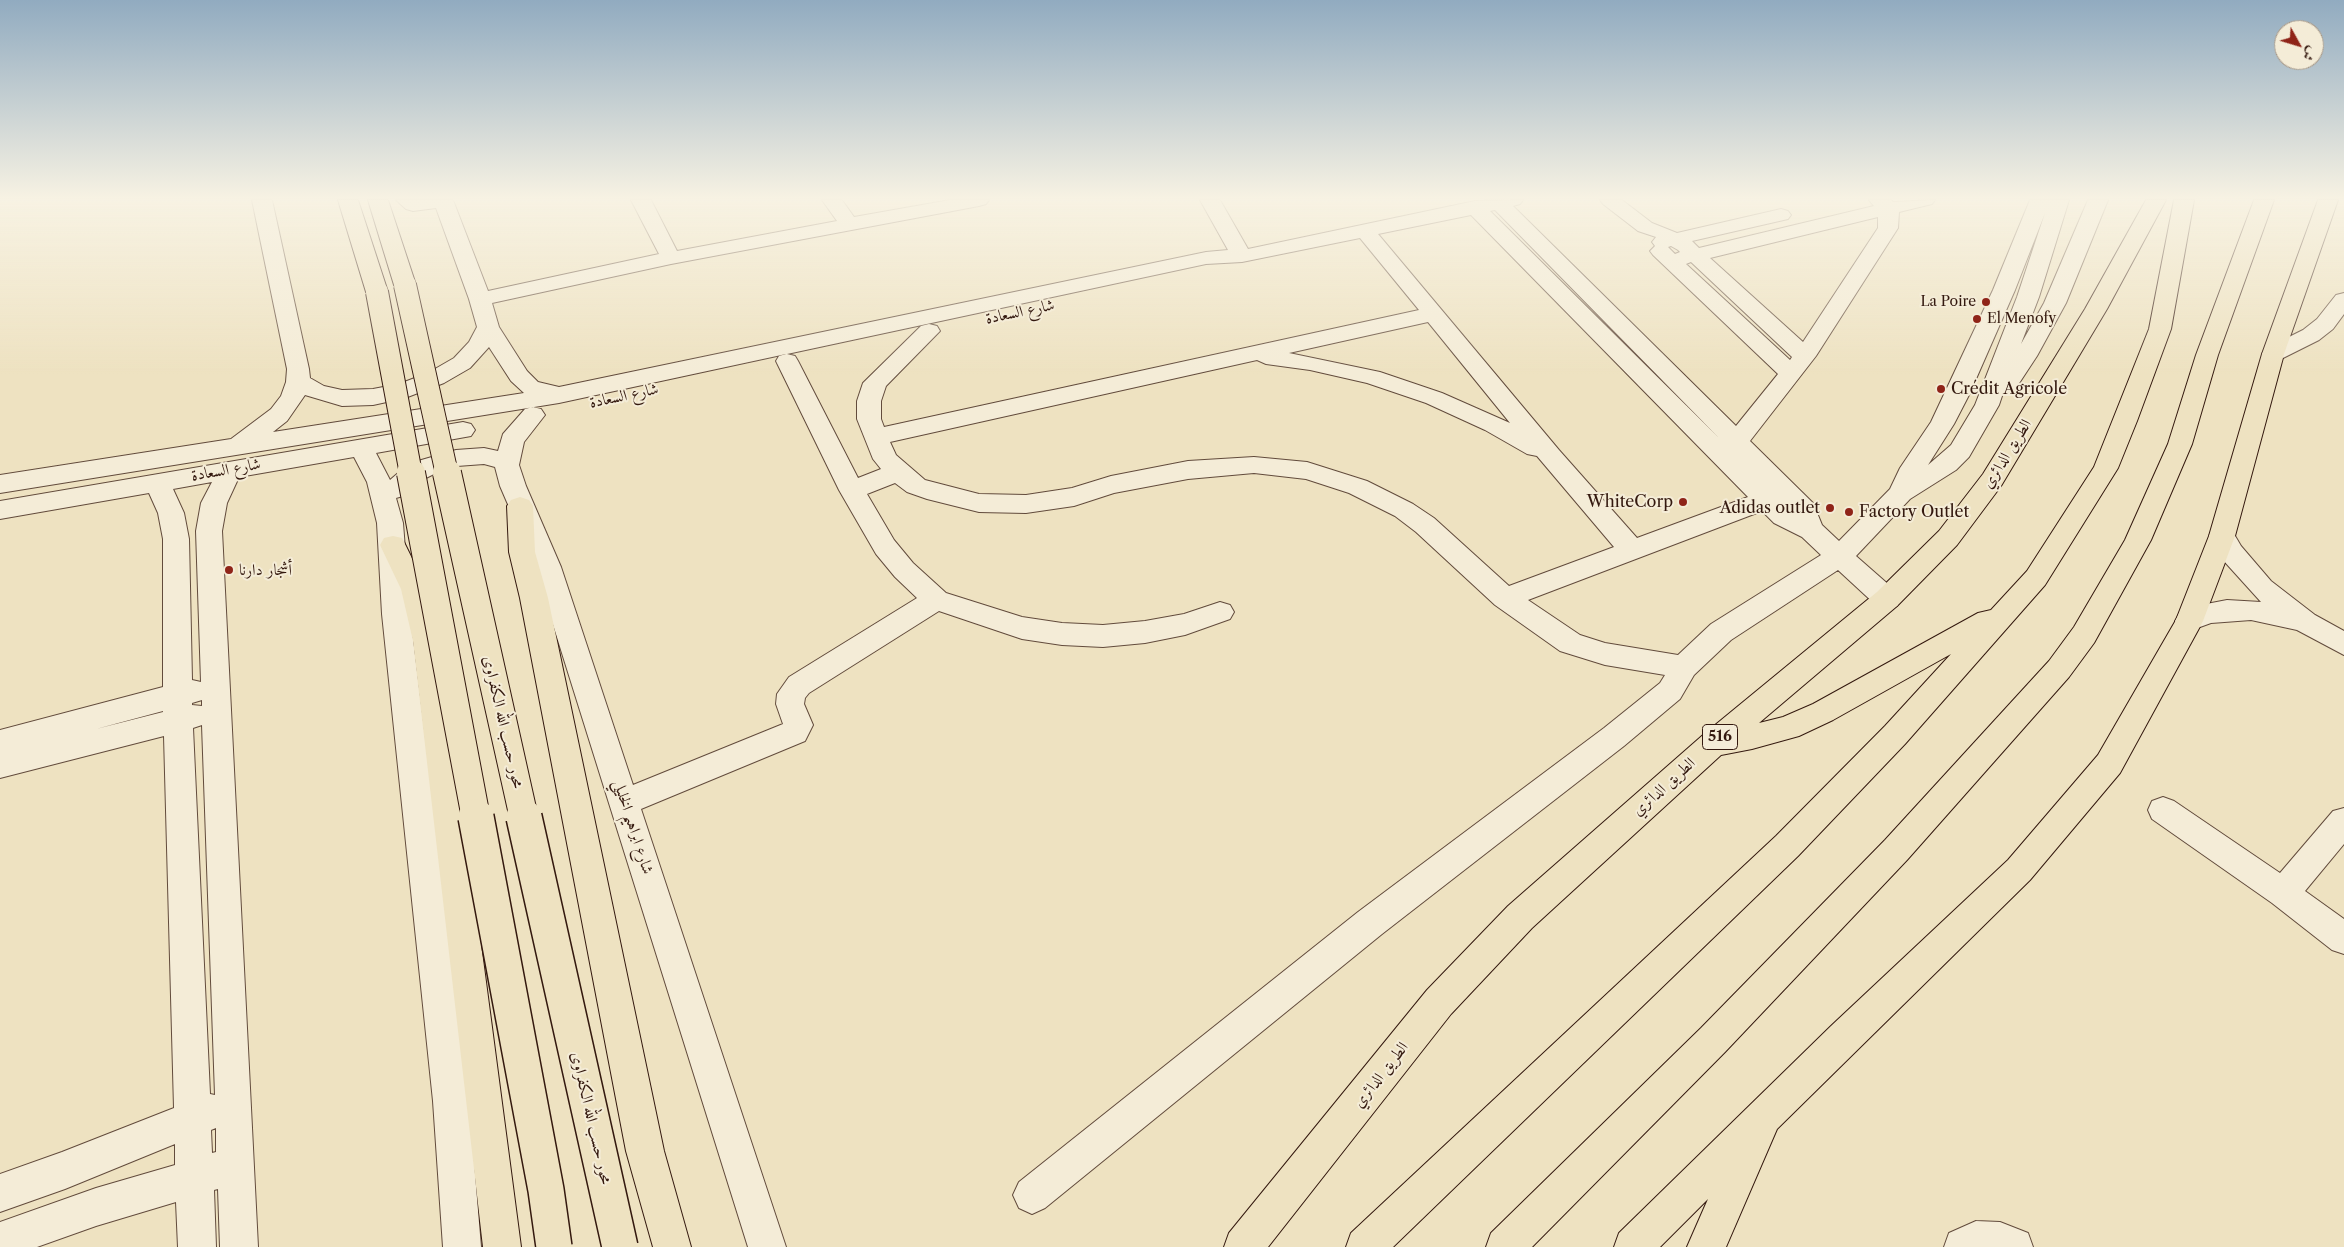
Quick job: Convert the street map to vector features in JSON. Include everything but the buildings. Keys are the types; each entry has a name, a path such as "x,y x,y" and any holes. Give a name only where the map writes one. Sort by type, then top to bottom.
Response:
{"main road":[{"name":"محور حسب الله الكفراوى","path":"376,258 391,289 620,1247"},
{"name":"محور حسب الله الكفراوى","path":"387,258 546,1190 554,1247"},
{"name":"الطريق الدائري","path":"1243,1247 1439,1002 1520,917 1712,744 1887,599 1948,538 1992,480 2096,309 2124,258"},
{"name":"516","path":"1365,1247 1786,846 1895,735 2036,578 2106,468 2160,329 2173,258"},
{"path":"1505,1247 1713,1040 1896,850 2059,669 2084,635 2138,540 2180,444 2207,355 2243,258"},
{"path":"1634,1247 1766,1114 2019,870 2109,764 2189,621 2222,536 2272,354 2307,258"},
{"path":"520,506 522,552 536,608 644,1151 672,1247"},
{"path":"392,544 414,589 427,641 501,1230"},
{"name":"516","path":"1712,744 1752,737 1789,727 1823,712 2007,610"},
{"path":"1706,1247 1766,1114"}],"street":[{"path":"239,1247 209,531 214,503 231,458 278,415 292,398 298,382 296,356 275,258"},
{"path":"465,258 488,327 519,376 530,387 559,395"},
{"path":"480,299 669,258"},
{"name":"شارع السعادة","path":"0,510 157,482 231,458 559,395 1205,258"},
{"name":"شارع السعادة","path":"0,484 231,458 361,448 436,436 1190,275 1218,267 1237,258"},
{"path":"1387,258 1550,456 1632,550"},
{"path":"1526,258 1783,518 1811,530 1887,599"},
{"path":"1560,258 1804,509 1811,530"},
{"path":"1668,258 1791,374"},
{"path":"1670,261 1682,258"},
{"path":"1698,258 1805,356"},
{"path":"1737,441 1805,356 1868,258"},
{"path":"1901,493 1909,474 1942,424 1957,395 2017,258"},
{"path":"1032,1195 1370,923 1614,737 1670,691 1684,668 1721,632 1839,556 1862,535 1901,493 1947,464 1960,451 1987,405 2041,258"},
{"path":"1987,405 2009,383 2050,310 2073,258"},
{"path":"2004,290 2028,296"},
{"path":"2272,354 2311,335 2325,324 2344,300"},
{"path":"875,437 1433,314"},
{"path":"298,382 317,392 342,398 373,397 406,390 436,378 462,362 479,345 488,327"},
{"path":"929,331 875,383 869,401 869,419 885,458 898,472 916,486 936,493 980,502 1003,504 1050,501 1130,480 1188,470 1254,465 1307,472 1358,487 1404,510 1425,525 1505,598 1554,634 1587,650 1684,668"},
{"path":"1246,354 1310,363 1372,377 1434,398 1493,424 1550,456"},
{"path":"787,362 852,490 885,547 904,570 936,600 1022,628 1078,635 1103,636 1145,632 1185,624 1220,612"},
{"name":"شارع ابراهيم الخليلي","path":"533,415 512,440 507,462 513,486 520,506 548,567 767,1247"},
{"path":"361,448 379,482 385,502 392,544 396,614 451,1101 462,1247"},
{"path":"385,502 407,478 441,461 478,456 497,458 507,462"},
{"path":"852,490 898,472"},
{"path":"157,482 167,500 174,525 178,707 194,1118 197,1247"},
{"path":"1505,598 1765,500"},
{"path":"2222,536 2232,553 2256,582 2305,622 2344,644"},
{"path":"625,802 795,732 798,725 790,704 791,694 798,685 936,600"},
{"path":"2189,621 2206,613 2227,610 2251,610 2277,614 2305,622"},
{"path":"0,742 215,698"},
{"path":"0,765 178,707"},
{"path":"2163,810 2283,893 2344,939"},
{"path":"2283,893 2344,821"},
{"path":"0,1193 65,1170 118,1146 233,1104"},
{"path":"0,1241 96,1207 124,1200 236,1164"},
{"path":"1963,1247 1976,1240 2000,1241 2014,1247"}],"place":[{"name":"La Poire","path":"1986,302"},
{"name":"El Menofy","path":"1977,319"},
{"name":"Crédit Agricole","path":"1941,389"},
{"name":"WhiteCorp","path":"1683,502"},
{"name":"Adidas outlet","path":"1830,508"},
{"name":"Factory Outlet","path":"1849,512"},
{"name":"أشجار دارنا","path":"229,570"}]}
